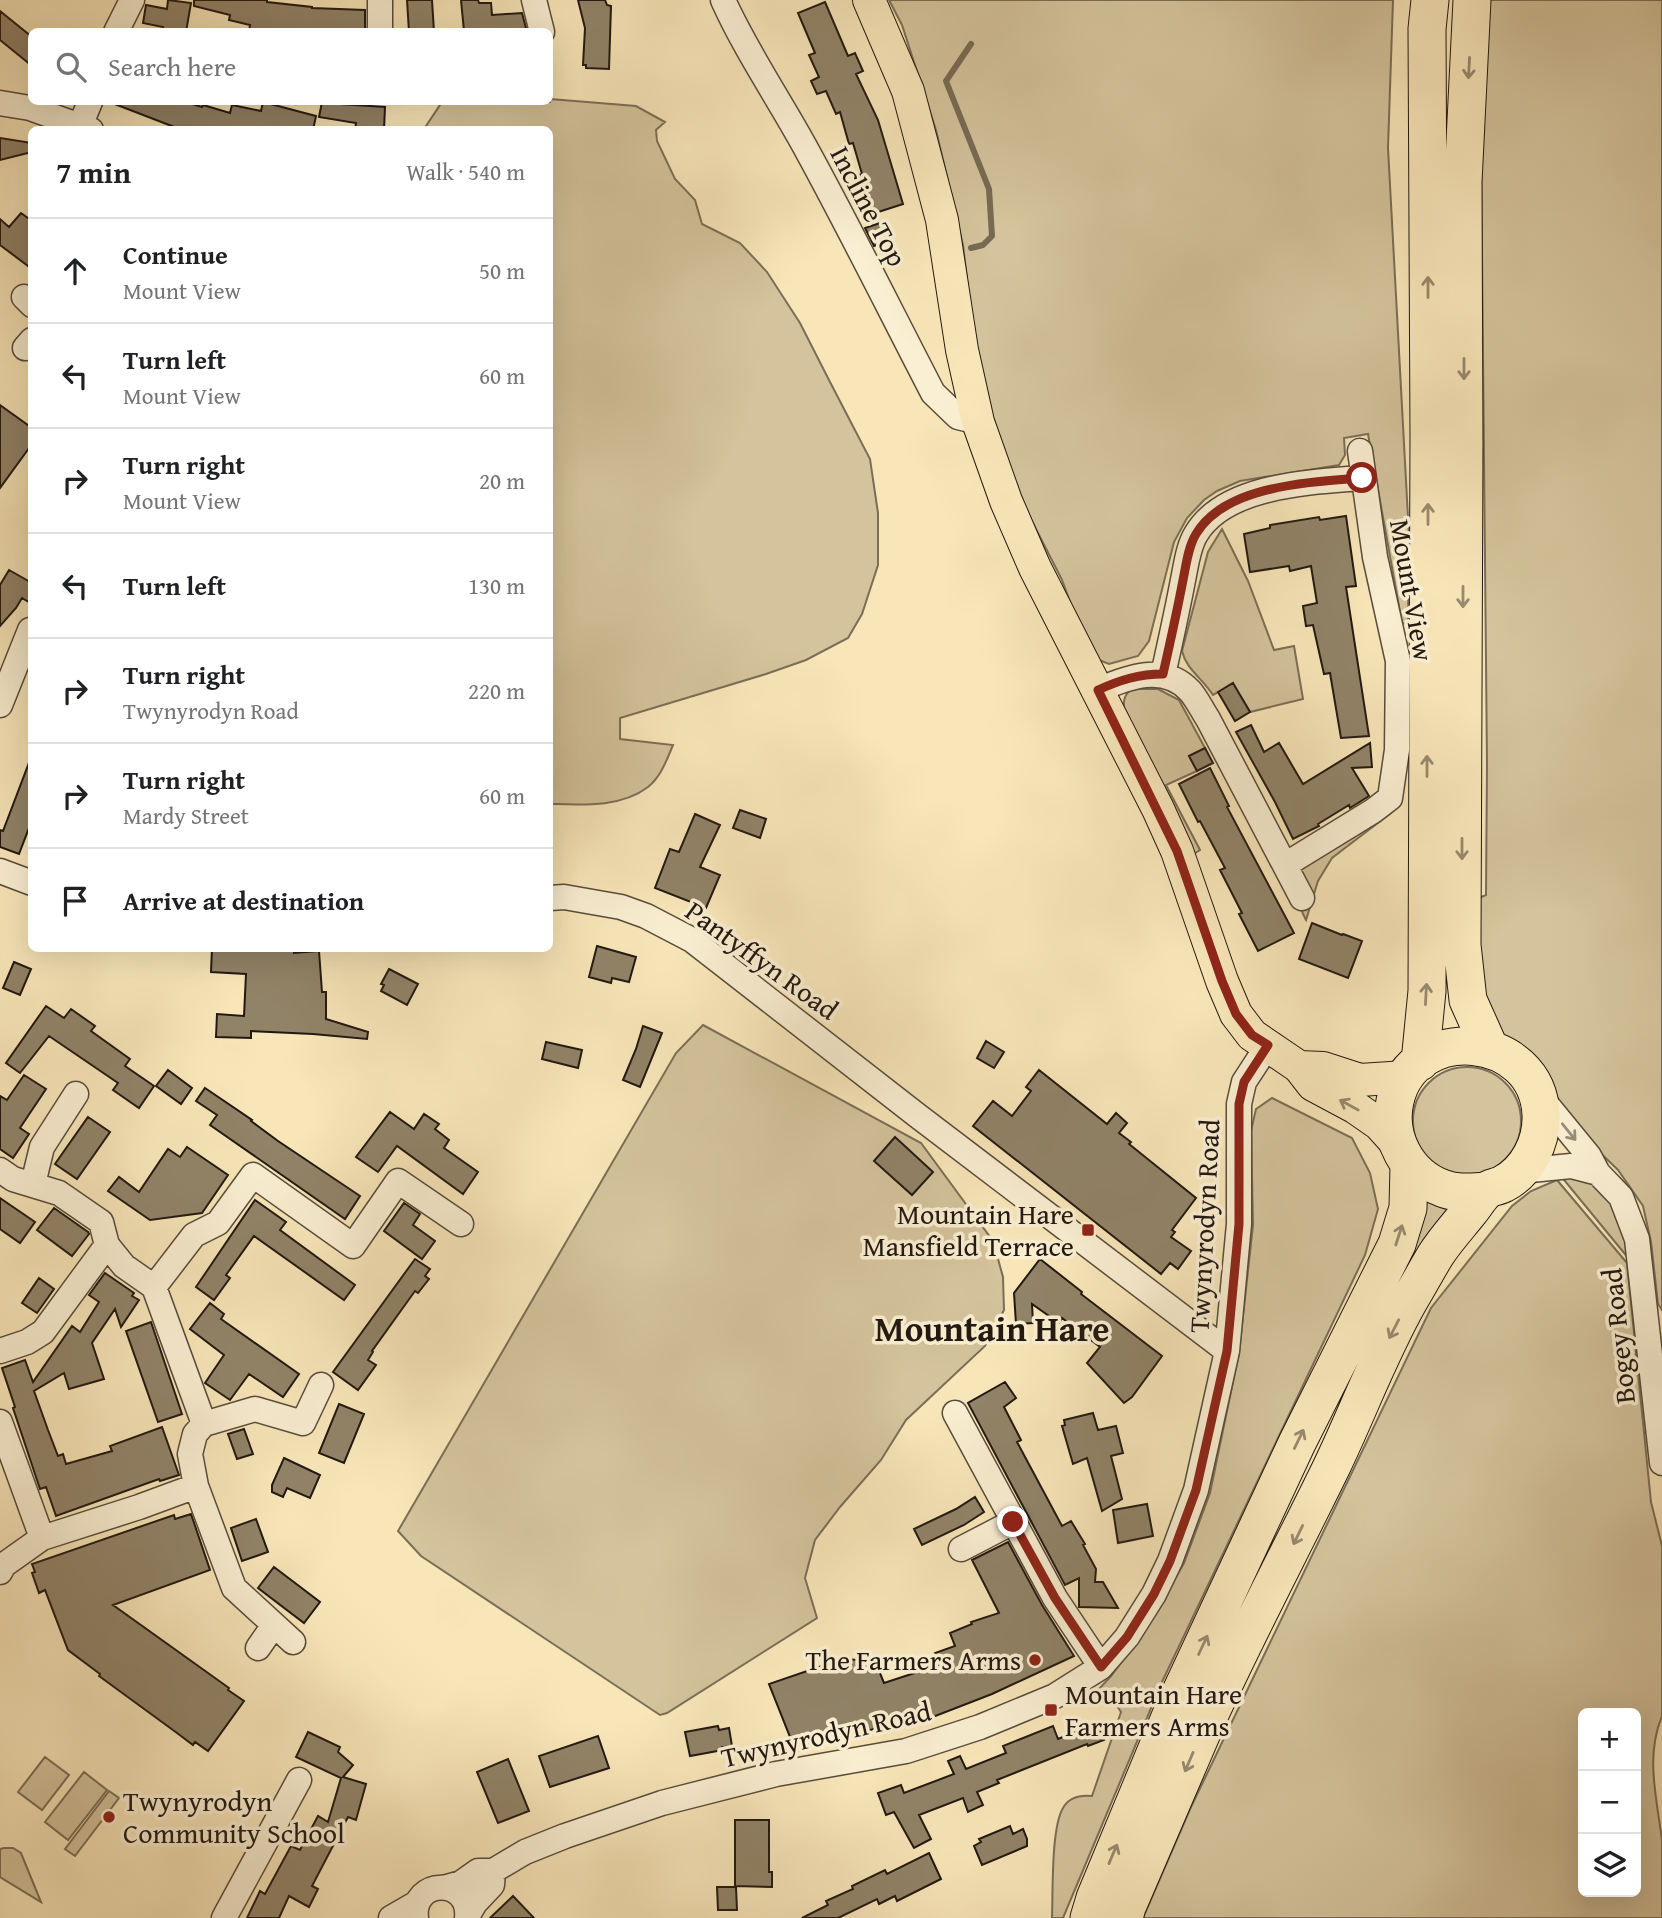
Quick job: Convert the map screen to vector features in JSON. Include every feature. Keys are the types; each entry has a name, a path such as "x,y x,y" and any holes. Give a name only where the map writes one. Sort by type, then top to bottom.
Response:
{"highway":[{"path":"1089,1918 1178,1698 1297,1443 1397,1244 1408,1208 1404,1155 1393,1122 1396,1099 1413,1069 1427,991 1427,29 1430,0"},
{"path":"1472,0 1463,182 1462,945 1468,999 1490,1049"},
{"path":"1404,1155 1425,1180 1444,1189 1465,1193 1486,1191 1505,1183 1520,1171 1533,1154 1540,1134 1541,1113 1537,1093 1526,1073 1510,1058 1472,1045 1454,1046 1436,1052 1413,1069"},
{"path":"1124,1918 1212,1712 1333,1464 1392,1331 1436,1254 1486,1191"}],"main road":[{"path":"869,0 908,91 942,220 962,349 978,422 1006,501 1035,568 1177,851 1236,1014 1252,1035 1299,1068 1313,1086 1379,1124 1404,1155"},
{"path":"1299,1068 1323,1068 1360,1080 1413,1069"}],"street":[{"path":"118,28 132,0"},
{"path":"380,0 380,28"},
{"path":"534,0 541,28"},
{"name":"Incline Top","path":"723,0 737,32 828,188 933,393 958,417 978,422"},
{"path":"0,102 30,108 83,126"},
{"path":"86,126 90,105"},
{"name":"Mount View","path":"1285,865 1390,798 1397,750 1398,661 1375,557 1360,451"},
{"path":"1163,674 1188,558 1196,534 1214,512 1238,499 1269,490 1362,478"},
{"path":"0,705 28,635"},
{"path":"1098,690 1121,680 1147,674 1163,674 1175,679 1191,692 1303,898"},
{"path":"0,871 28,882"},
{"name":"Pantyffyn Road","path":"553,898 564,897 621,907 646,916 692,940 1227,1351"},
{"name":"Twynyrodyn Road","path":"391,1918 416,1910 422,1895 429,1890 461,1883 478,1871 493,1871 525,1852 555,1840 662,1803 776,1774 905,1751 980,1727 1055,1696 1101,1667 1127,1637 1154,1594 1170,1561 1196,1490 1227,1351 1239,1224 1239,1104 1244,1082 1268,1045"},
{"name":"Bogey Road","path":"1537,1093 1589,1156 1598,1173 1621,1198 1637,1240 1662,1463"},
{"path":"33,1184 42,1147 76,1094"},
{"path":"1520,1171 1571,1166 1598,1173"},
{"path":"0,1170 13,1179 59,1193 101,1222 107,1245 124,1266 154,1287 205,1423"},
{"path":"154,1287 194,1236 218,1223 253,1175 353,1246 398,1181 461,1224"},
{"path":"0,1351 27,1342 43,1332 107,1245"},
{"path":"293,1642 234,1588 196,1486 190,1454 195,1434 205,1423 255,1409 303,1423 321,1385"},
{"path":"955,1412 1055,1598 1101,1667"},
{"path":"0,1422 41,1538"},
{"path":"0,1572 4,1565 41,1538 196,1486"},
{"path":"961,1549 1013,1522"},
{"path":"258,1648 274,1625"},
{"path":"224,1918 299,1780"},
{"path":"467,1916 492,1885 493,1871"},
{"path":"447,1887 463,1897 467,1916"}],"shaded area":[{"path":"889,0 1393,0 1388,148 1409,536 1408,624 1402,623 1368,434 1344,438 1345,455 1339,465 1240,481 1204,500 1187,518 1174,542 1149,641 1138,656 1109,664 1099,660 1009,476 979,382 963,245 936,130 902,25"},
{"path":"1486,0 1662,0 1662,1310 1658,1304 1651,1242 1643,1206 1618,1170 1588,1141 1501,1035 1480,987 1479,898 1486,895 1487,764 1481,154"},
{"path":"553,99 636,106 665,122 656,130 657,141 675,179 695,200 702,224 740,243 767,272 800,323 870,459 878,513 878,565 862,614 848,638 806,660 620,718 620,739 673,745 653,783 627,798 590,804 553,804 553,126 426,126 440,105 553,105"},
{"path":"1222,529 1248,581 1274,650 1294,646 1303,699 1250,712 1233,684 1213,695 1184,657 1182,651 1208,552"},
{"path":"1136,685 1139,689 1158,689 1179,700 1205,748 1189,756 1197,771 1166,785 1200,850 1192,855 1125,714 1125,698"},
{"path":"1388,810 1391,813 1332,858 1318,881 1306,920 1299,900 1301,863"},
{"path":"703,1025 921,1143 993,1241 1003,1277 1004,1310 985,1346 906,1420 881,1460 815,1540 805,1578 817,1618 660,1715 421,1556 398,1531 676,1053"},
{"path":"1467,1067 1488,1071 1505,1083 1517,1100 1521,1121 1517,1142 1505,1159 1488,1171 1467,1175 1446,1171 1429,1159 1417,1142 1413,1121 1417,1100 1429,1083 1446,1071"},
{"path":"1272,1098 1352,1138 1370,1173 1378,1209 1365,1255 1162,1682 1063,1918 1052,1918 1053,1861 1059,1817 1072,1799 1092,1796 1121,1712 1115,1703 1098,1690 1136,1643 1163,1600 1184,1563 1210,1493 1239,1353 1253,1225 1251,1131 1256,1109"},
{"path":"1560,1175 1596,1185 1612,1202 1624,1225 1629,1259"},
{"path":"1557,1180 1627,1263 1651,1502 1662,1546 1662,1716 1653,1762 1662,1841 1662,1918 1143,1918 1191,1807 1431,1308 1512,1206 1531,1191"},
{"path":"1425,1198 1459,1209 1398,1298 1387,1289"},
{"path":"45,1757 69,1775 42,1810 18,1792"},
{"path":"84,1772 107,1790 68,1840 45,1822"},
{"path":"109,1791 119,1798 75,1856 65,1849"},
{"path":"13,1848 21,1853 41,1902 0,1877 0,1849"}],"building":[{"path":"168,0 191,3 187,28 163,28 143,23 146,5 167,9"},
{"path":"194,0 267,0 312,8 365,10 365,28 250,28 250,25 229,20 230,15 194,6"},
{"path":"407,0 432,0 434,28 409,28"},
{"path":"461,0 491,3 492,15 522,13 526,28 464,28"},
{"path":"578,0 605,0 607,5 611,6 609,69 586,68 586,65 583,65 585,28"},
{"path":"825,2 848,56 855,53 863,71 856,74 878,120 903,204 869,215 856,176 862,174 853,143 849,144 840,112 836,114 826,91 817,94 811,81 819,77 809,55 815,53 798,13"},
{"path":"0,11 28,34 28,63 0,40"},
{"path":"117,105 203,105 230,113 232,105 261,111 262,105 274,105 316,116 314,126 172,126"},
{"path":"321,105 385,107 384,126 356,126 356,123 319,117"},
{"path":"0,138 28,142 28,153 0,160"},
{"path":"21,213 28,218 28,266 0,245 0,219 9,227"},
{"path":"883,222 890,240 874,246 865,228"},
{"path":"0,405 28,425 28,450 0,488"},
{"path":"1346,516 1356,586 1346,587 1369,736 1341,738 1330,673 1324,674 1313,625 1306,626 1303,606 1317,603 1311,566 1290,571 1289,566 1250,572 1244,534 1270,528 1270,525 1319,517 1320,520"},
{"path":"9,570 28,581 28,602 22,598 0,626 0,585"},
{"path":"1233,683 1250,712 1235,721 1218,692"},
{"path":"1251,725 1264,752 1279,743 1303,784 1370,743 1372,767 1352,768 1369,796 1293,839 1236,732"},
{"path":"1205,748 1213,763 1197,771 1189,756"},
{"path":"28,765 28,830 19,854 0,847 0,830 3,831"},
{"path":"1210,768 1229,806 1227,807 1294,933 1258,951 1220,870 1225,868 1179,784"},
{"path":"740,810 766,819 760,838 733,828"},
{"path":"695,814 720,825 700,867 720,875 706,908 655,888 670,849 679,852"},
{"path":"1312,923 1362,941 1348,978 1299,959"},
{"path":"597,946 636,957 629,982 612,978 611,983 589,977"},
{"path":"212,952 319,952 322,992 326,992 326,1019 368,1032 367,1039 251,1031 251,1038 216,1037 217,1014 244,1016 246,974 211,972"},
{"path":"14,962 31,969 20,995 3,988"},
{"path":"389,969 418,984 407,1005 381,991 384,985 381,984"},
{"path":"46,1006 64,1018 71,1009 95,1026 91,1031 130,1059 125,1066 154,1086 139,1108 113,1090 118,1083 49,1036 20,1073 6,1063"},
{"path":"643,1026 662,1033 640,1087 623,1080"},
{"path":"986,1041 1004,1052 994,1068 977,1058"},
{"path":"546,1042 582,1050 578,1068 542,1059"},
{"path":"168,1070 192,1088 181,1104 156,1086"},
{"path":"1039,1070 1107,1124 1116,1113 1127,1123 1119,1133 1131,1142 1129,1144 1196,1198 1172,1230 1175,1232 1171,1237 1191,1251 1178,1269 1170,1263 1161,1274 973,1126 993,1101 1012,1116 1031,1091 1026,1087"},
{"path":"24,1075 46,1089 20,1128 29,1134 13,1158 0,1149 0,1096 7,1100"},
{"path":"205,1088 360,1196 345,1219 210,1125 217,1115 196,1101"},
{"path":"390,1112 414,1129 424,1114 439,1124 435,1129 449,1140 444,1148 478,1172 463,1194 397,1146 378,1172 356,1157"},
{"path":"88,1117 110,1132 77,1179 55,1164"},
{"path":"895,1137 933,1172 912,1195 874,1161"},
{"path":"187,1147 228,1175 202,1213 150,1220 108,1191 119,1177 139,1192 168,1149 180,1157"},
{"path":"0,1198 35,1222 20,1243 0,1229"},
{"path":"255,1200 286,1222 280,1230 355,1285 344,1300 254,1236 226,1275 230,1278 214,1300 196,1287"},
{"path":"404,1203 420,1214 413,1225 435,1241 422,1259 384,1231"},
{"path":"54,1208 89,1234 72,1256 37,1230"},
{"path":"415,1259 430,1269 425,1276 429,1279 418,1293 415,1291 372,1351 368,1360 376,1365 358,1390 333,1372"},
{"path":"1040,1259 1162,1356 1132,1397 1124,1403 1087,1363 1100,1347 1062,1318 1059,1323 1032,1304 1033,1323 1016,1324 1014,1293"},
{"path":"105,1273 134,1293 132,1296 139,1300 121,1327 115,1309 92,1343 104,1379 69,1389 64,1373 34,1391 48,1430 58,1456 63,1454 66,1464 112,1451 110,1446 162,1427 179,1475 160,1481 159,1479 56,1516 46,1487 40,1489 2,1368 25,1360 33,1382 72,1326 80,1332 99,1302 89,1295"},
{"path":"39,1278 54,1289 37,1313 22,1303"},
{"path":"210,1303 224,1314 221,1319 299,1374 283,1397 249,1374 230,1400 205,1383 224,1355 190,1329"},
{"path":"151,1322 182,1414 158,1422 126,1331"},
{"path":"1005,1382 1016,1398 1004,1407 1021,1440 1017,1442 1062,1526 1071,1521 1085,1544 1083,1545 1096,1569 1095,1582 1103,1582 1118,1608 1079,1607 1079,1578 1065,1585 968,1403"},
{"path":"339,1404 364,1414 344,1463 319,1453"},
{"path":"1093,1413 1098,1430 1116,1426 1123,1453 1111,1456 1122,1499 1102,1511 1087,1458 1073,1464 1062,1426 1065,1425 1064,1420"},
{"path":"244,1429 253,1454 237,1459 228,1434"},
{"path":"284,1458 320,1475 310,1498 287,1488 283,1497 272,1492 272,1485"},
{"path":"975,1497 984,1512 922,1545 914,1529"},
{"path":"1147,1504 1153,1536 1118,1543 1113,1510"},
{"path":"191,1514 210,1570 113,1605 244,1701 208,1751 195,1742 193,1745 68,1650 45,1590 39,1593 32,1573 35,1572 32,1564 174,1515 175,1519"},
{"path":"256,1519 268,1552 242,1561 231,1528"},
{"path":"1008,1542 1042,1605 1074,1656 992,1694 907,1727 904,1718 796,1752 769,1684 842,1659 875,1661 884,1683 939,1665 935,1653 955,1646 950,1633 972,1624 971,1622 999,1613 972,1560"},
{"path":"274,1567 320,1602 304,1623 258,1588"},
{"path":"1097,1723 1104,1740 1088,1746 1087,1744 997,1780 999,1783 977,1792 983,1805 968,1812 963,1798 919,1815 931,1839 914,1848 894,1812 886,1815 878,1793 901,1785 904,1793 954,1774 948,1761 960,1756 966,1769 1006,1753 1003,1746 1053,1726 1058,1739"},
{"path":"718,1726 719,1730 729,1728 732,1746 690,1756 685,1732"},
{"path":"308,1732 340,1747 338,1752 353,1765 343,1777 366,1784 356,1820 348,1817 312,1886 318,1889 309,1907 289,1896 279,1918 247,1918 260,1891 265,1894 291,1846 300,1850 318,1816 328,1822 341,1778 296,1757"},
{"path":"598,1736 609,1768 550,1787 539,1756"},
{"path":"508,1759 529,1811 498,1823 477,1772"},
{"path":"735,1820 769,1820 769,1872 772,1872 772,1887 735,1886"},
{"path":"1010,1826 1013,1834 1023,1829 1027,1846 982,1865 974,1846 981,1842 979,1839"},
{"path":"929,1853 941,1879 897,1901 895,1896 879,1904 877,1899 838,1918 802,1918 828,1905 826,1901 853,1889 852,1886 885,1870 887,1874"},
{"path":"717,1887 736,1887 737,1910 718,1910"},
{"path":"513,1896 534,1918 490,1918"}],"waterway":[{"path":"971,44 946,81 989,189 992,236 983,245 971,248"}],"place":[{"name":"Mountain Hare Mansfield Terrace","path":"1088,1230"},
{"name":"The Farmers Arms","path":"1035,1660"},
{"name":"Mountain Hare Farmers Arms","path":"1051,1710"},
{"name":"Twynyrodyn Community School","path":"109,1817"}],"district":[{"name":"Mountain Hare","path":"992,1329"}],"route":[{"path":"1013,1522 1055,1598 1101,1667 1127,1637 1154,1594 1170,1561 1196,1490 1227,1351 1239,1224 1239,1104 1244,1082 1268,1045 1252,1035 1236,1014 1177,851 1098,690 1121,680 1147,674 1163,674 1188,558 1196,534 1214,512 1238,499 1269,490 1362,478"}]}
